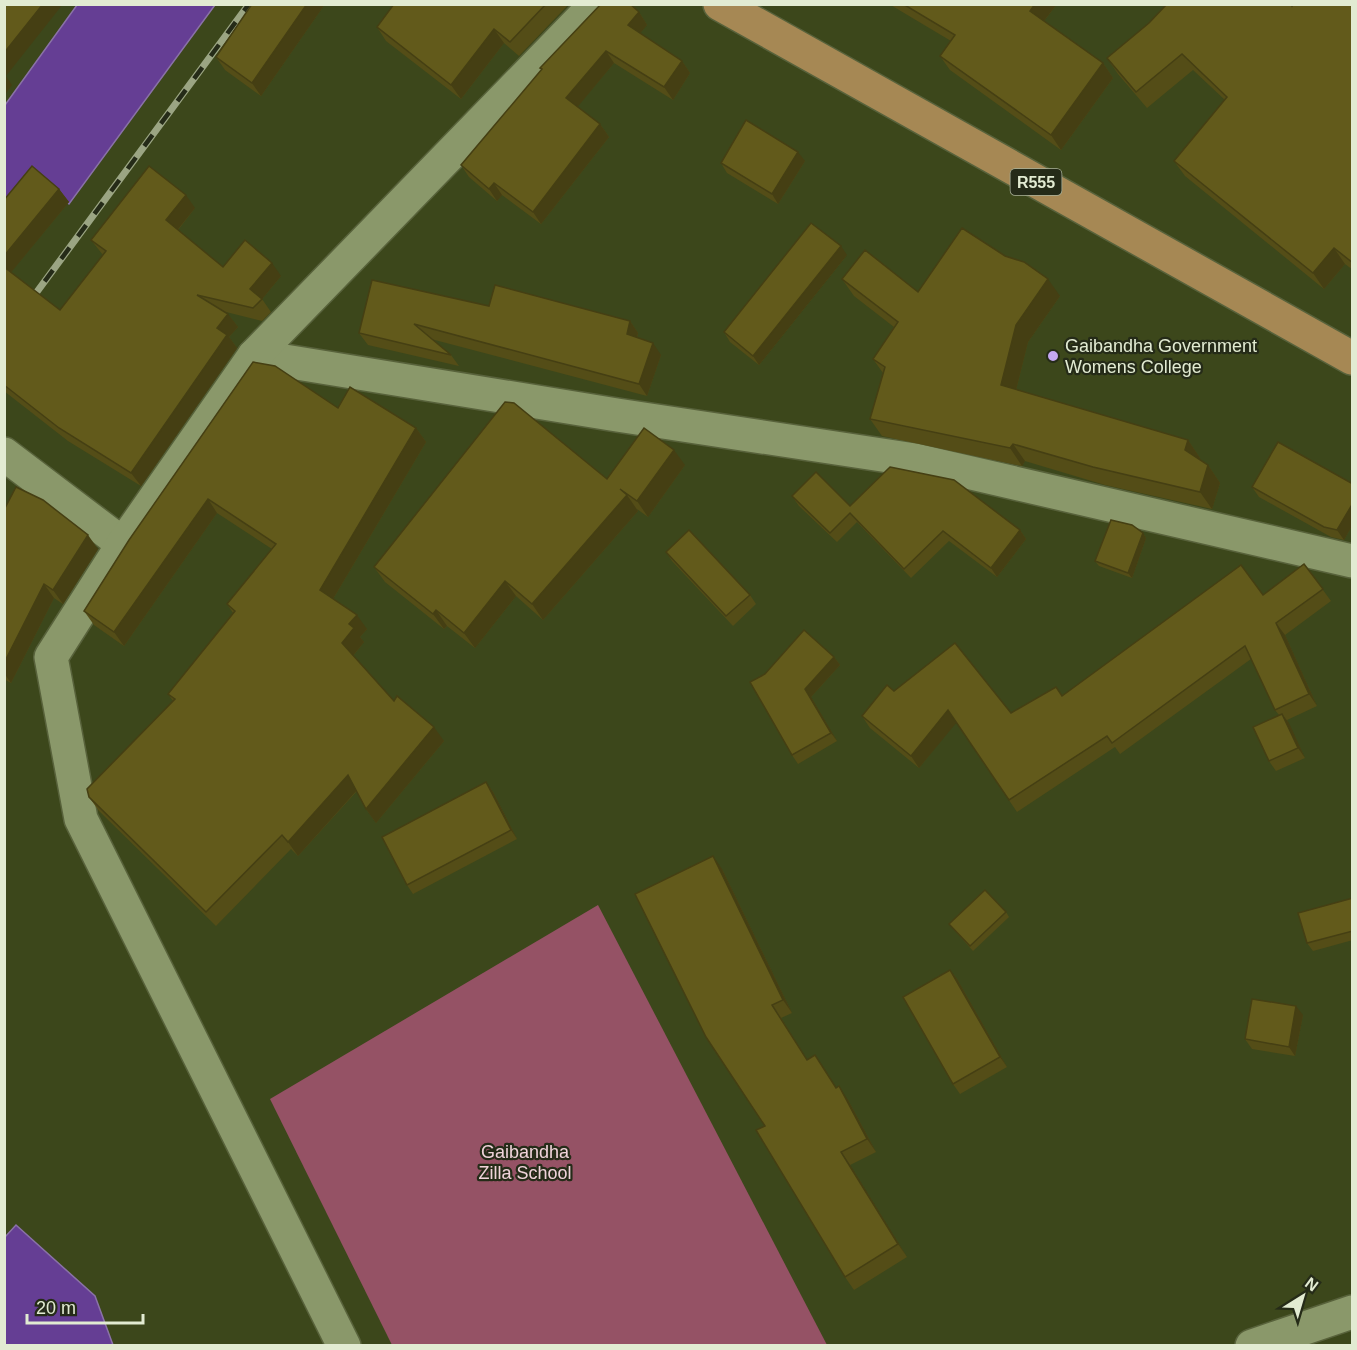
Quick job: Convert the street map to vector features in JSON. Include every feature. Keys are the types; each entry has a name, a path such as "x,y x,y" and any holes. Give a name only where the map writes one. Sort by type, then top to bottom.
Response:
{"main road":[{"name":"R555","path":"720,4 1353,358"}],"street":[{"path":"344,1346 81,819 51,657 123,544 254,356 596,4"},
{"path":"254,356 617,416 915,460 1353,561"},
{"path":"4,454 123,544"},
{"path":"1252,1346 1353,1312"}],"green space":[{"name":"Gaibandha Zilla School","path":"598,905 827,1345 392,1345 270,1099"}],"shaded area":[{"path":"77,5 215,5 69,204 40,181 5,222 5,105"},
{"path":"16,1225 95,1296 113,1345 5,1345 5,1237"}],"building":[{"path":"4,4 43,4 4,53"},
{"path":"252,4 307,4 252,83 216,57"},
{"path":"394,4 546,4 510,42 494,29 451,85 377,27"},
{"path":"601,4 630,4 639,12 628,25 682,61 664,87 606,51 566,98 600,124 533,212 494,183 489,189 461,165 542,69 540,68"},
{"path":"903,4 1035,4 1030,11 1103,63 1051,135 940,56 955,35"},
{"path":"1167,4 1291,4 1292,6 1293,4 1353,4 1353,263 1334,248 1313,273 1174,161 1227,97 1182,54 1136,92 1107,58 1149,23"},
{"path":"746,120 798,152 772,194 721,163"},
{"path":"32,166 59,189 4,256 4,200"},
{"path":"149,166 186,195 166,220 223,267 245,240 272,263 250,289 262,299 253,308 197,295 228,314 217,328 227,335 131,473 59,428 4,385 4,267 60,310 106,251 91,240"},
{"path":"811,223 841,246 753,356 724,332"},
{"path":"962,228 1005,256 1024,262 1048,279 1016,325 1001,385 1188,440 1185,450 1208,465 1200,492 1093,467 1013,444 1010,448 870,419 885,367 873,359 898,322 842,279 865,250 918,292"},
{"path":"372,280 489,306 495,285 630,321 627,334 653,343 639,384 414,324 451,355 359,333"},
{"path":"253,362 275,366 338,408 350,387 416,428 320,590 357,615 349,624 354,628 342,643 394,701 397,696 434,727 366,809 348,775 288,842 282,835 206,912 89,797 87,789 175,699 168,694 235,611 227,604 276,544 208,499 114,632 84,611 129,540"},
{"path":"505,402 514,403 607,479 644,428 674,450 637,501 620,489 627,495 532,604 505,581 464,633 436,610 433,614 374,567"},
{"path":"1278,442 1353,484 1353,503 1337,530 1324,527 1252,487"},
{"path":"890,467 954,480 1020,530 991,568 943,531 904,569 850,513 830,533 792,496 816,472 850,506"},
{"path":"16,487 43,500 88,535 53,590 44,584 4,663 4,510"},
{"path":"1111,520 1132,525 1143,533 1128,573 1095,561"},
{"path":"689,530 750,595 726,616 666,552"},
{"path":"1304,564 1323,589 1276,623 1309,694 1275,710 1245,646 1112,743 1107,736 1009,800 948,710 911,756 862,716 887,685 894,691 955,643 1011,713 1056,687 1062,696 1241,565 1263,595"},
{"path":"804,630 834,657 805,689 831,733 792,755 750,682 765,674"},
{"path":"1282,714 1298,748 1269,761 1253,727"},
{"path":"486,782 511,830 407,885 382,837"},
{"path":"713,856 783,1000 772,1005 807,1060 815,1055 836,1088 839,1086 867,1139 841,1152 898,1244 845,1277 756,1130 765,1126 706,1037 635,894"},
{"path":"985,890 1006,912 970,946 949,924"},
{"path":"1353,898 1353,931 1307,943 1298,913"},
{"path":"950,970 1000,1057 953,1084 903,997"},
{"path":"1252,999 1296,1006 1289,1047 1245,1039"}],"railway":[{"path":"28,304 249,4"}],"place":[{"name":"Gaibandha Government Womens College","path":"1053,356"}]}
